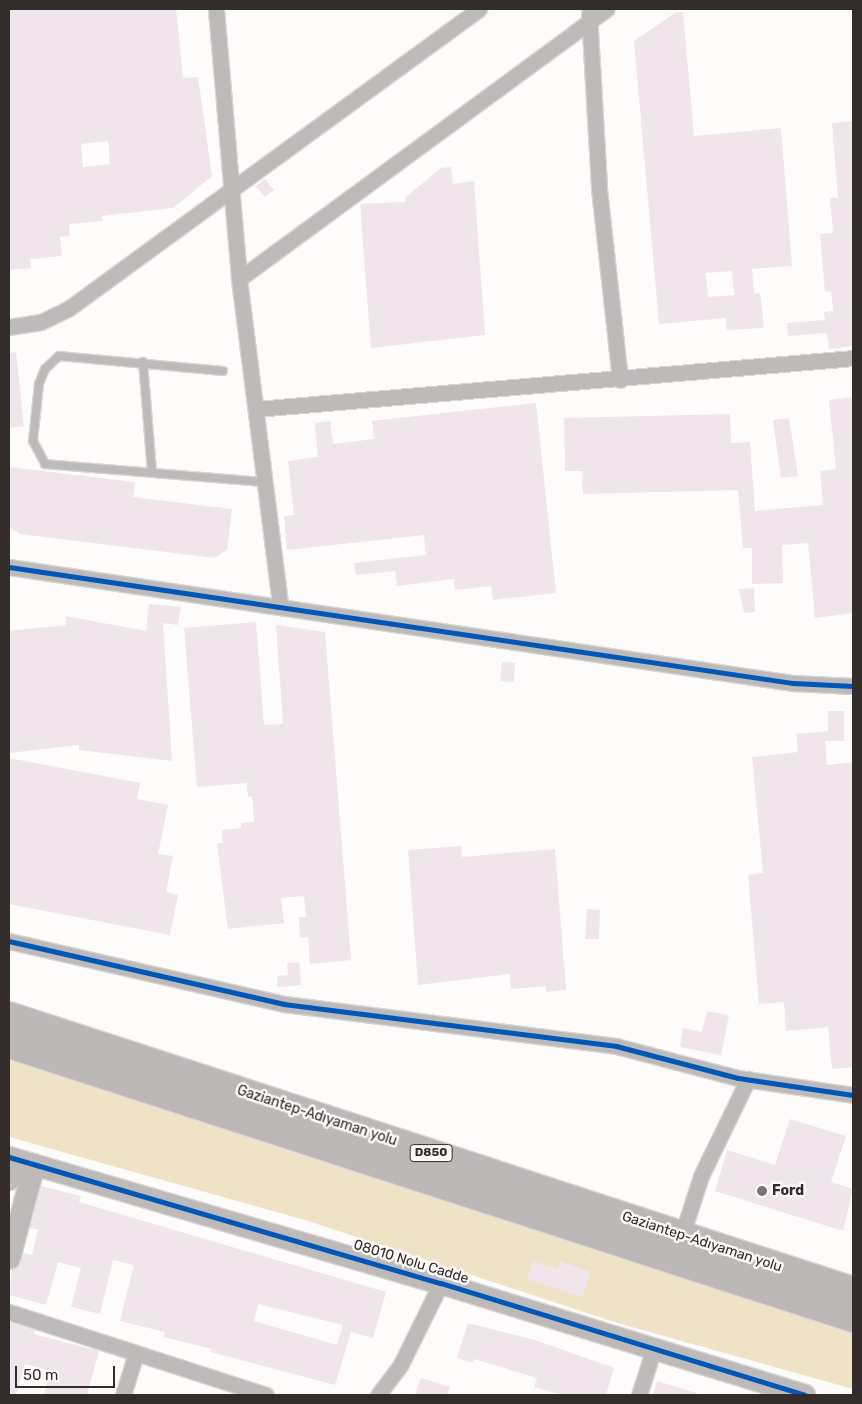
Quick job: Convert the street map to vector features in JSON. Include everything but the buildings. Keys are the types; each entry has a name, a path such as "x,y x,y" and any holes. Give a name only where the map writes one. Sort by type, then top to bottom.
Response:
{"highway":[{"name":"Gaziantep-Adıyaman yolu","path":"9,1016 853,1291"},
{"name":"Gaziantep-Adıyaman yolu","path":"9,1044 853,1318"}],"street":[{"path":"216,9 239,279 280,605"},
{"path":"9,327 41,322 68,308 479,9"},
{"path":"239,279 589,15 606,9"},
{"path":"589,15 599,189 620,380"},
{"path":"256,409 620,380 853,358"},
{"path":"9,567 280,605 793,683 853,686"},
{"path":"9,941 284,1004 616,1046 748,1079 853,1095"},
{"path":"682,1235 702,1176 748,1079"},
{"path":"9,1180 19,1160"},
{"path":"9,1258 19,1160"},
{"name":"08010 Nolu Cadde","path":"19,1160 441,1283 654,1351 804,1395"},
{"path":"378,1395 400,1366 441,1283"},
{"path":"9,1312 266,1395"},
{"path":"639,1395 654,1351"},
{"path":"123,1395 136,1353"}],"lane":[{"path":"223,371 143,362 59,356 45,369 39,384 33,442 45,464 265,482"},
{"path":"143,362 152,472"}],"shaded area":[{"path":"9,1060 853,1334 853,1389 614,1322 305,1220 9,1137"}],"cycle path":[{"path":"9,567 793,683 853,686"},
{"path":"9,941 284,1004 616,1046 738,1078 853,1095"},
{"path":"9,1157 441,1283 804,1395"}],"place":[{"name":"Ford","path":"762,1191"}]}
